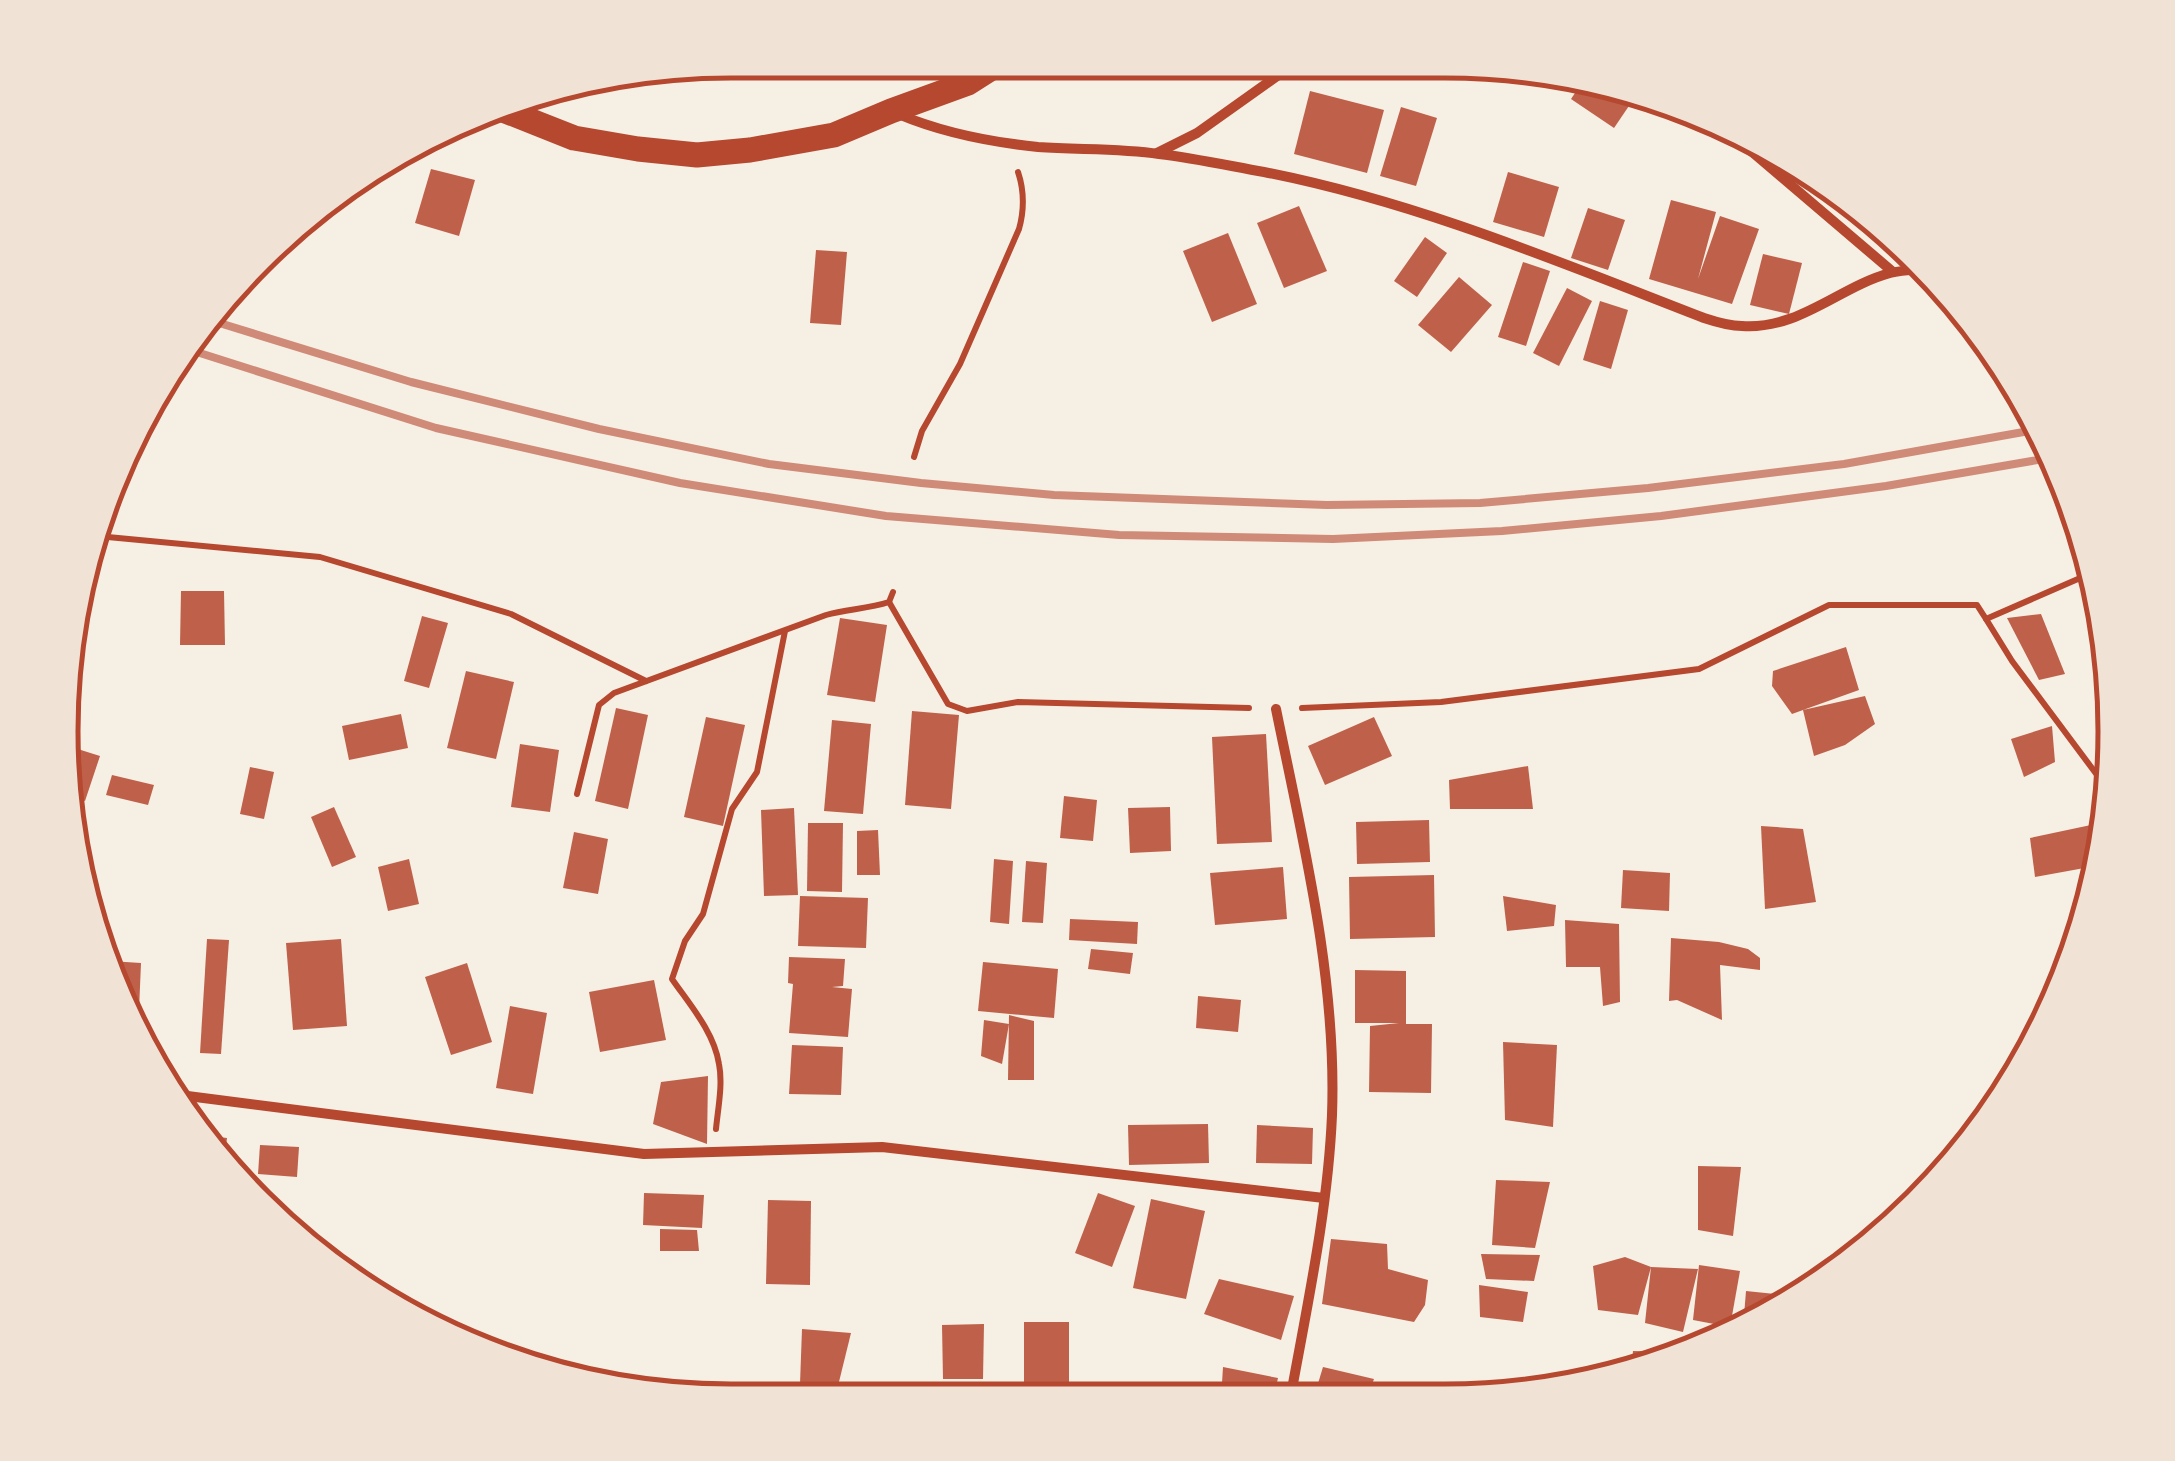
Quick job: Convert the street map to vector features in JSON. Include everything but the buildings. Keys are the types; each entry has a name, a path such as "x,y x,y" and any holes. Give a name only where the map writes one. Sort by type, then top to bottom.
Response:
{"main road":[{"path":"515,114 574,138 638,148 698,154 750,150 834,136 977,78"}],"street":[{"path":"1158,153 1212,123 1275,78"},
{"path":"892,111 928,126 995,142 1158,153 1327,186 1483,233 1704,318 1744,327 1810,312 1868,281 1908,271"},
{"path":"1764,161 1893,272"},
{"path":"1276,709 1309,870 1328,1005 1332,1112 1324,1198 1293,1384"},
{"path":"190,1096 644,1154 882,1147 1324,1198"}],"path":[{"path":"914,457 922,431 960,364 1019,229 1022,192"},
{"path":"107,537 320,556 511,614 646,681"},
{"path":"1986,618 2079,578"},
{"path":"888,602 893,592"},
{"path":"577,794 600,705 614,694 842,610 888,602"},
{"path":"888,602 948,704 966,711 1018,702 1276,709 1441,702 1699,669 1829,605 1977,605 2012,660 2096,773"},
{"path":"714,1152 720,1067 703,1024 672,979 685,941 704,914 732,809 756,772 785,630"}],"railway":[{"path":"220,323 411,382 599,429 769,464 1054,495 1327,505 1480,503 1844,464 2025,432"},
{"path":"199,353 436,428 680,483 886,516 1119,535 1333,539 1502,531 1661,516 1886,486 2038,460"}]}
